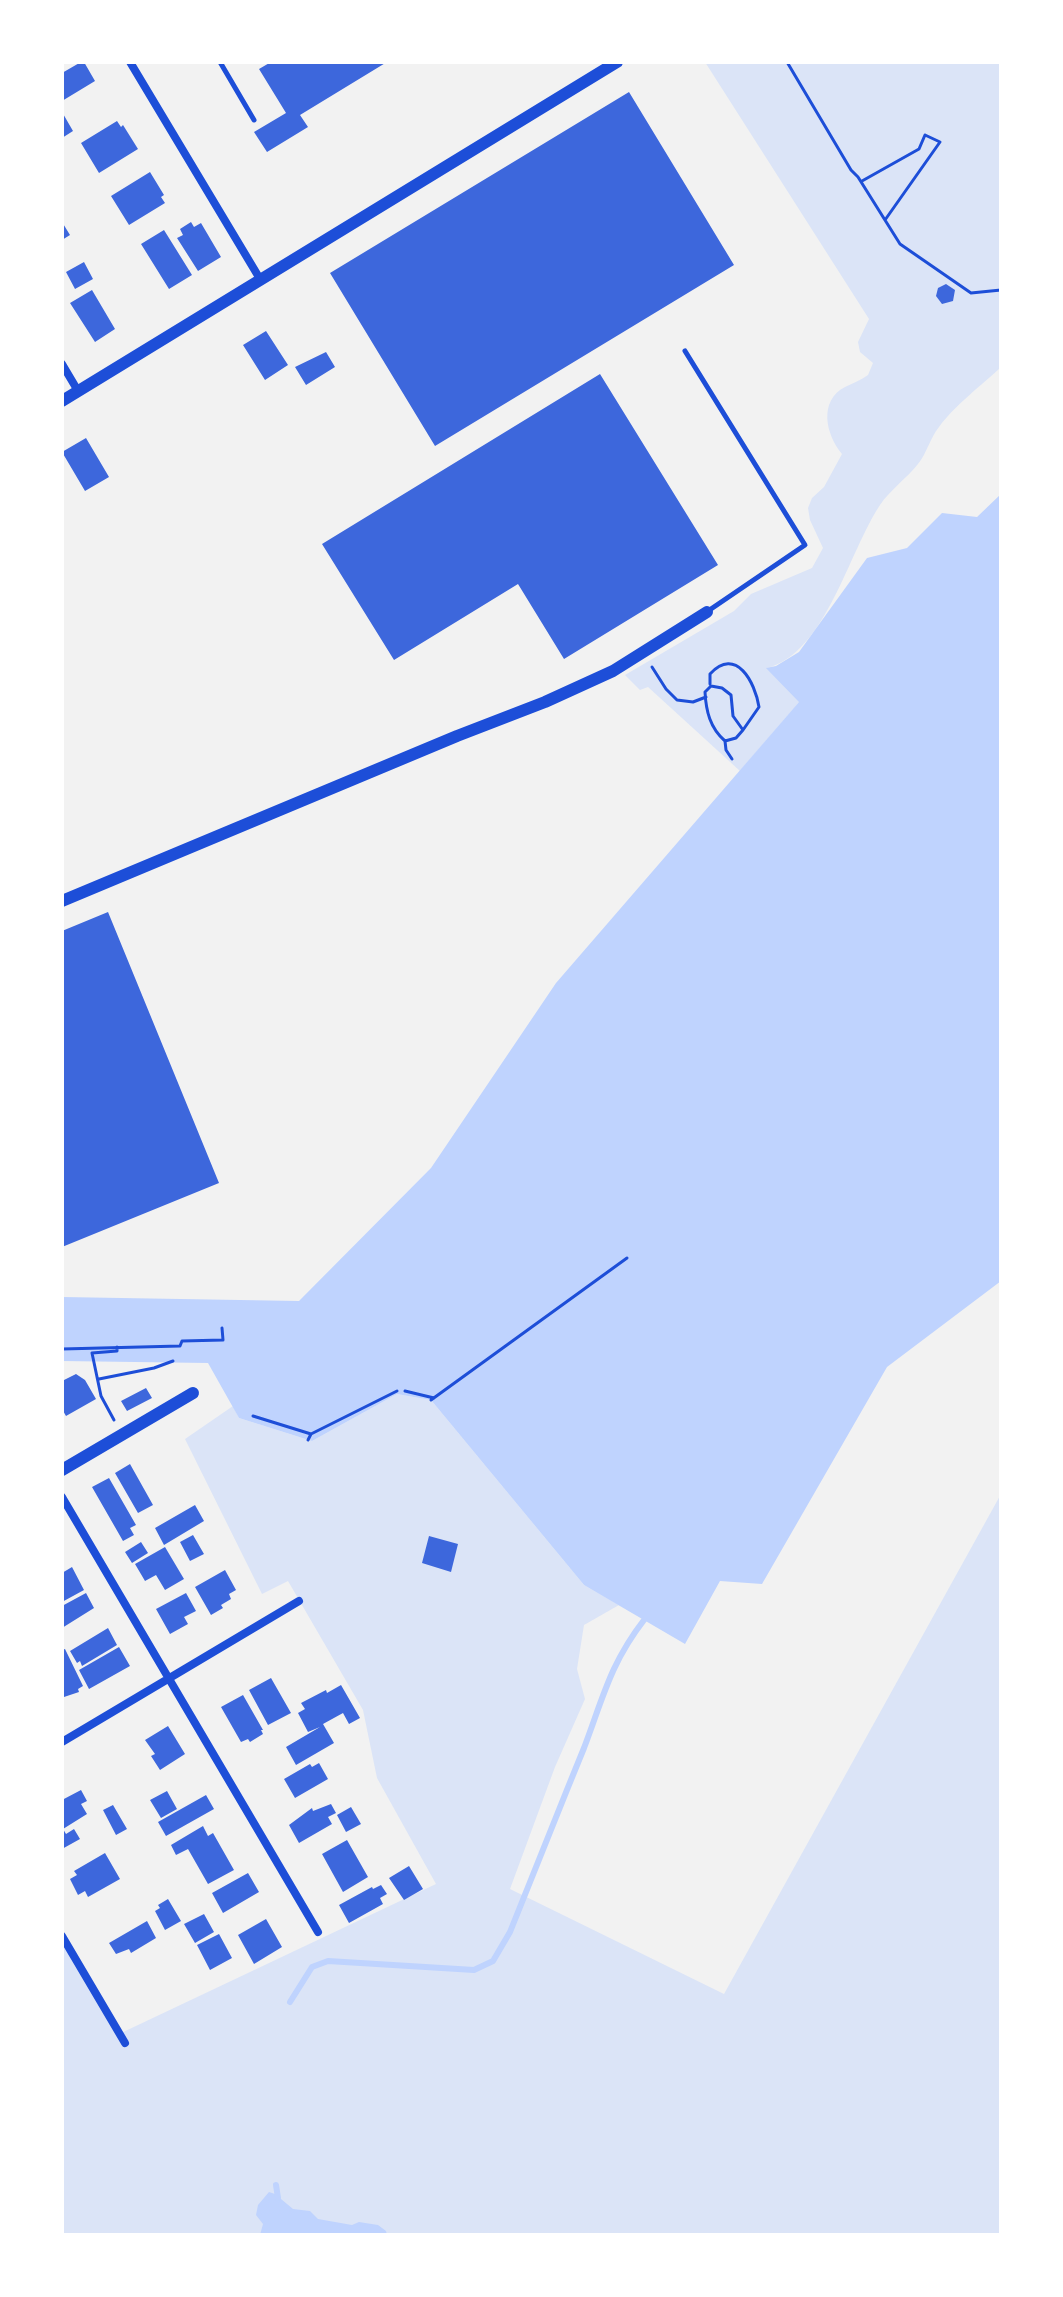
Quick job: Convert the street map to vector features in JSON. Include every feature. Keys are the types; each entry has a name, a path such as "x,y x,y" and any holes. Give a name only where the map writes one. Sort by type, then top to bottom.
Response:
{"street":[{"path":"130,62 260,279"},
{"path":"62,401 617,62"},
{"path":"62,364 78,391"},
{"path":"62,901 545,702 613,671 707,612"},
{"path":"62,1470 193,1393"},
{"path":"62,1497 318,1932"},
{"path":"62,1742 299,1601"},
{"path":"62,1936 125,2043"}],"lane":[{"path":"220,62 254,120"},
{"path":"685,351 805,545 707,612"}],"path":[{"path":"787,62 851,170 900,244 971,293 1001,290"},
{"path":"861,182 919,149 925,135 940,142 885,220"},
{"path":"725,741 736,738 759,707 757,691 750,679 737,665 729,662 719,664 710,674 711,686 705,692 713,727 725,741 732,759"},
{"path":"652,667 677,700 693,702 706,697"},
{"path":"711,686 722,688 731,695 733,716 743,730"},
{"path":"405,1391 433,1399 627,1258"},
{"path":"62,1349 180,1346 182,1341 223,1340 222,1328"},
{"path":"117,1347 117,1351 92,1353 101,1396 122,1434"},
{"path":"97,1379 154,1368 173,1361"},
{"path":"308,1440 311,1434 397,1391"},
{"path":"253,1416 311,1434"}],"shaded area":[{"path":"705,62 1001,62 1001,367 945,419 918,464 880,505 834,598 805,643 787,659 767,668 800,701 740,771 648,687 640,690 625,675 734,611 751,594 812,568 823,548 808,508 842,454 829,428 828,409 836,393 868,375 873,363 860,352 858,342 869,319"},
{"path":"397,1394 431,1400 584,1585 619,1605 584,1625 577,1669 585,1699 555,1767 510,1889 724,1994 1001,1494 1001,2235 62,2235 62,1936 119,2034 436,1884 377,1778 363,1710 288,1581 262,1594 185,1439 233,1406 239,1418 312,1441"}],"water":[{"path":"1001,494 1001,1281 887,1367 762,1584 720,1581 685,1644 584,1585 431,1400 397,1394 312,1441 239,1418 208,1363 62,1361 62,1297 299,1301 431,1168 556,983 799,702 766,668 776,666 799,652 867,558 907,548 942,513 977,517"},
{"path":"269,2192 293,2209 310,2211 318,2219 352,2225 359,2222 378,2225 387,2235 260,2235 263,2224 256,2215 258,2205"}],"building":[{"path":"84,62 95,81 62,101 62,73"},
{"path":"271,62 387,62 300,115 308,127 267,152 254,132 286,113 259,69"},
{"path":"629,92 734,265 435,446 330,273"},
{"path":"62,112 73,131 62,138"},
{"path":"117,121 138,149 99,173 81,143"},
{"path":"150,172 164,195 161,197 165,203 129,225 111,196"},
{"path":"62,222 70,235 62,240"},
{"path":"191,222 194,227 201,223 221,257 198,271 177,238 183,235 180,229"},
{"path":"164,230 192,275 169,289 141,244"},
{"path":"84,262 93,279 75,289 66,272"},
{"path":"946,284 955,290 953,301 942,304 936,296 938,288"},
{"path":"92,290 115,329 95,342 70,303"},
{"path":"266,331 288,365 265,380 243,345"},
{"path":"326,352 335,367 306,385 295,367"},
{"path":"600,374 718,565 564,659 518,584 394,660 322,544"},
{"path":"86,438 109,477 85,491 62,452"},
{"path":"108,912 219,1183 62,1247 62,931"},
{"path":"76,1374 85,1380 96,1399 66,1416 62,1409 62,1381"},
{"path":"146,1388 152,1398 127,1411 121,1401"},
{"path":"130,1464 153,1505 138,1513 115,1473"},
{"path":"109,1478 136,1525 130,1528 134,1535 123,1541 92,1487"},
{"path":"195,1505 204,1521 164,1545 155,1528"},
{"path":"193,1535 204,1554 190,1561 180,1542"},
{"path":"429,1536 458,1544 451,1572 422,1563"},
{"path":"141,1542 148,1553 132,1563 125,1552"},
{"path":"165,1547 184,1579 165,1590 156,1575 145,1581 135,1564"},
{"path":"72,1567 84,1590 62,1602 62,1573"},
{"path":"225,1570 236,1590 229,1594 231,1599 221,1605 223,1608 211,1615 195,1587"},
{"path":"86,1593 94,1608 62,1628 62,1606"},
{"path":"186,1593 196,1611 184,1617 188,1624 170,1634 156,1609"},
{"path":"108,1628 117,1645 82,1666 80,1661 77,1663 70,1651"},
{"path":"119,1647 130,1666 89,1689 79,1670"},
{"path":"65,1649 83,1686 78,1689 79,1692 64,1697 62,1650"},
{"path":"271,1678 291,1713 268,1725 249,1690"},
{"path":"341,1685 360,1718 349,1724 343,1713 323,1724 334,1743 296,1765 286,1747 320,1727 308,1732 298,1713 305,1709 301,1703"},
{"path":"243,1695 263,1730 263,1734 250,1742 248,1739 241,1742 221,1707"},
{"path":"168,1726 185,1754 160,1770 151,1756 155,1754 145,1740"},
{"path":"319,1763 328,1779 295,1798 284,1779 310,1764 312,1767"},
{"path":"81,1790 87,1801 81,1804 87,1814 63,1829 66,1834 74,1829 80,1839 62,1849 62,1800"},
{"path":"167,1791 177,1809 161,1818 150,1800"},
{"path":"206,1795 214,1809 166,1836 158,1822"},
{"path":"331,1804 336,1813 328,1817 332,1824 299,1843 289,1825 312,1808 313,1811"},
{"path":"113,1805 127,1829 116,1835 103,1810"},
{"path":"351,1807 361,1824 346,1832 337,1815"},
{"path":"203,1826 208,1836 213,1833 234,1870 208,1884 188,1849 176,1855 171,1845"},
{"path":"347,1840 368,1877 343,1892 322,1854"},
{"path":"105,1853 120,1879 88,1897 85,1891 78,1895 70,1879 77,1875 74,1871"},
{"path":"409,1866 423,1889 404,1900 389,1878"},
{"path":"248,1873 259,1892 223,1913 212,1893"},
{"path":"381,1885 387,1894 380,1898 383,1904 349,1923 339,1905"},
{"path":"168,1899 181,1921 165,1930 155,1911"},
{"path":"204,1914 214,1932 195,1943 184,1924"},
{"path":"266,1919 282,1947 254,1964 238,1935"},
{"path":"147,1921 156,1938 131,1953 129,1949 116,1954 109,1943"},
{"path":"219,1934 232,1958 210,1970 197,1945"}],"waterway":[{"path":"290,2002 312,1967 328,1961 474,1970 493,1961 510,1932 608,1682 644,1620"},
{"path":"276,2185 278,2198"}]}
